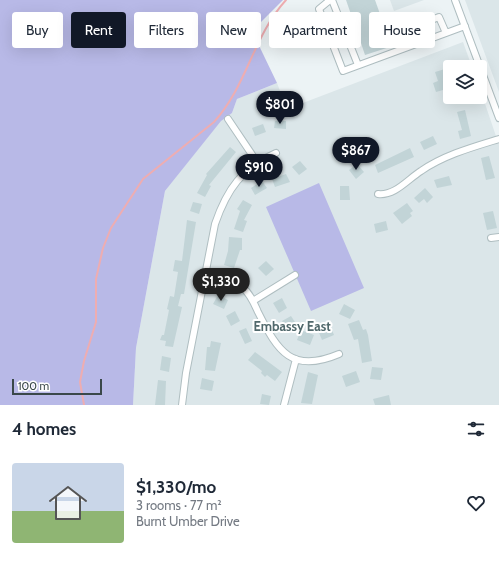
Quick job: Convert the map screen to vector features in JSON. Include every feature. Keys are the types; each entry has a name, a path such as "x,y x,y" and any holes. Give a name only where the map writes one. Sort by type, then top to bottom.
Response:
{"street":[{"path":"358,66 331,0 320,10 343,71 358,66 404,48"},
{"path":"455,0 477,60"},
{"path":"435,19 439,17 446,33"},
{"path":"435,37 465,26"},
{"path":"487,86 499,118"},
{"path":"228,119 257,162"},
{"path":"378,194 384,195 392,192 435,162 499,139"},
{"path":"182,405 186,373 205,273 215,224 221,204 236,181 257,162 276,153"},
{"path":"491,238 499,237"},
{"path":"205,273 233,281 245,290 253,301 276,346 296,359 319,361 339,354"},
{"path":"253,301 295,275"},
{"path":"284,405 296,359"}],"shaded area":[{"path":"0,0 283,0 271,12 269,12 269,14 261,22 261,12 206,12 206,48 260,48 277,83 237,99 232,113 221,121 165,191 136,348 133,405 0,405"},
{"path":"390,0 424,0 394,11"},
{"path":"465,0 499,0 499,92"},
{"path":"463,42 469,60 443,60 443,104 485,104 499,145 499,405 133,405 136,348 165,191 221,120 232,113 237,99 277,83 287,109"},
{"path":"319,183 364,288 311,311 266,207"}],"building":[{"path":"346,0 375,0 379,12 369,12 369,48 387,48 365,55 361,43 361,12 350,12"},
{"path":"443,70 443,90 436,92 433,83 438,81 435,72"},
{"path":"465,110 471,136 460,139 458,131 462,130 457,112"},
{"path":"275,121 286,121 286,129 274,128"},
{"path":"263,124 266,132 255,136 252,128"},
{"path":"433,136 437,144 424,150 420,142"},
{"path":"230,147 236,152 209,185 211,186 205,197 197,193 207,175 206,174"},
{"path":"410,148 414,157 378,173 375,165"},
{"path":"489,156 495,178 486,180 481,158"},
{"path":"300,161 307,169 299,175 292,167"},
{"path":"357,164 364,172 356,179 349,170"},
{"path":"286,174 290,182 275,187 272,179"},
{"path":"449,176 452,185 437,188 434,180"},
{"path":"262,181 267,188 255,195 251,188"},
{"path":"340,186 349,186 350,200 340,200"},
{"path":"425,188 433,197 427,203 424,199 419,203 414,198"},
{"path":"243,200 252,205 244,220 247,221 243,232 234,229 240,211 237,209"},
{"path":"193,202 202,204 199,214 190,211"},
{"path":"407,203 413,211 410,213 412,216 402,224 393,213"},
{"path":"493,211 497,228 487,230 483,213"},
{"path":"187,220 196,222 184,294 181,294 178,306 182,307 173,347 165,346 166,341 160,340 162,335 164,335 170,296 174,297 178,272 173,271 175,260 182,261"},
{"path":"386,221 388,230 376,233 374,224"},
{"path":"229,237 242,238 242,250 240,250 234,268 224,265 228,251"},
{"path":"266,261 274,269 266,276 258,268"},
{"path":"218,295 228,300 224,309 213,304"},
{"path":"282,298 287,308 279,313 273,303"},
{"path":"344,304 355,310 350,319 339,314"},
{"path":"235,311 240,321 231,326 226,316"},
{"path":"291,316 297,325 289,331 282,321"},
{"path":"359,320 363,330 366,329 368,335 372,361 362,363 358,339 354,340 348,324"},
{"path":"329,323 334,335 322,340 317,328"},
{"path":"246,328 252,341 245,344 239,331"},
{"path":"301,330 314,335 310,345 297,340"},
{"path":"211,341 221,343 215,371 205,370 207,347 210,347"},
{"path":"255,352 282,372 275,381 267,375 265,377 261,373 262,371 248,360"},
{"path":"162,356 171,358 169,372 160,370"},
{"path":"372,367 383,368 381,380 370,379"},
{"path":"356,371 360,382 346,387 342,376"},
{"path":"308,372 318,375 312,404 301,403"},
{"path":"202,378 214,381 212,391 200,389"},
{"path":"158,380 166,381 165,405 155,405"},
{"path":"262,394 271,396 269,405 260,404"},
{"path":"389,395 391,405 375,405 373,399"}],"waterway":[{"path":"84,405 80,382 84,361 96,322 96,279 103,248 111,228 143,179 214,122 225,108 235,93 265,29 286,0"}],"district":[{"name":"Embassy East","path":"292,326"}]}
